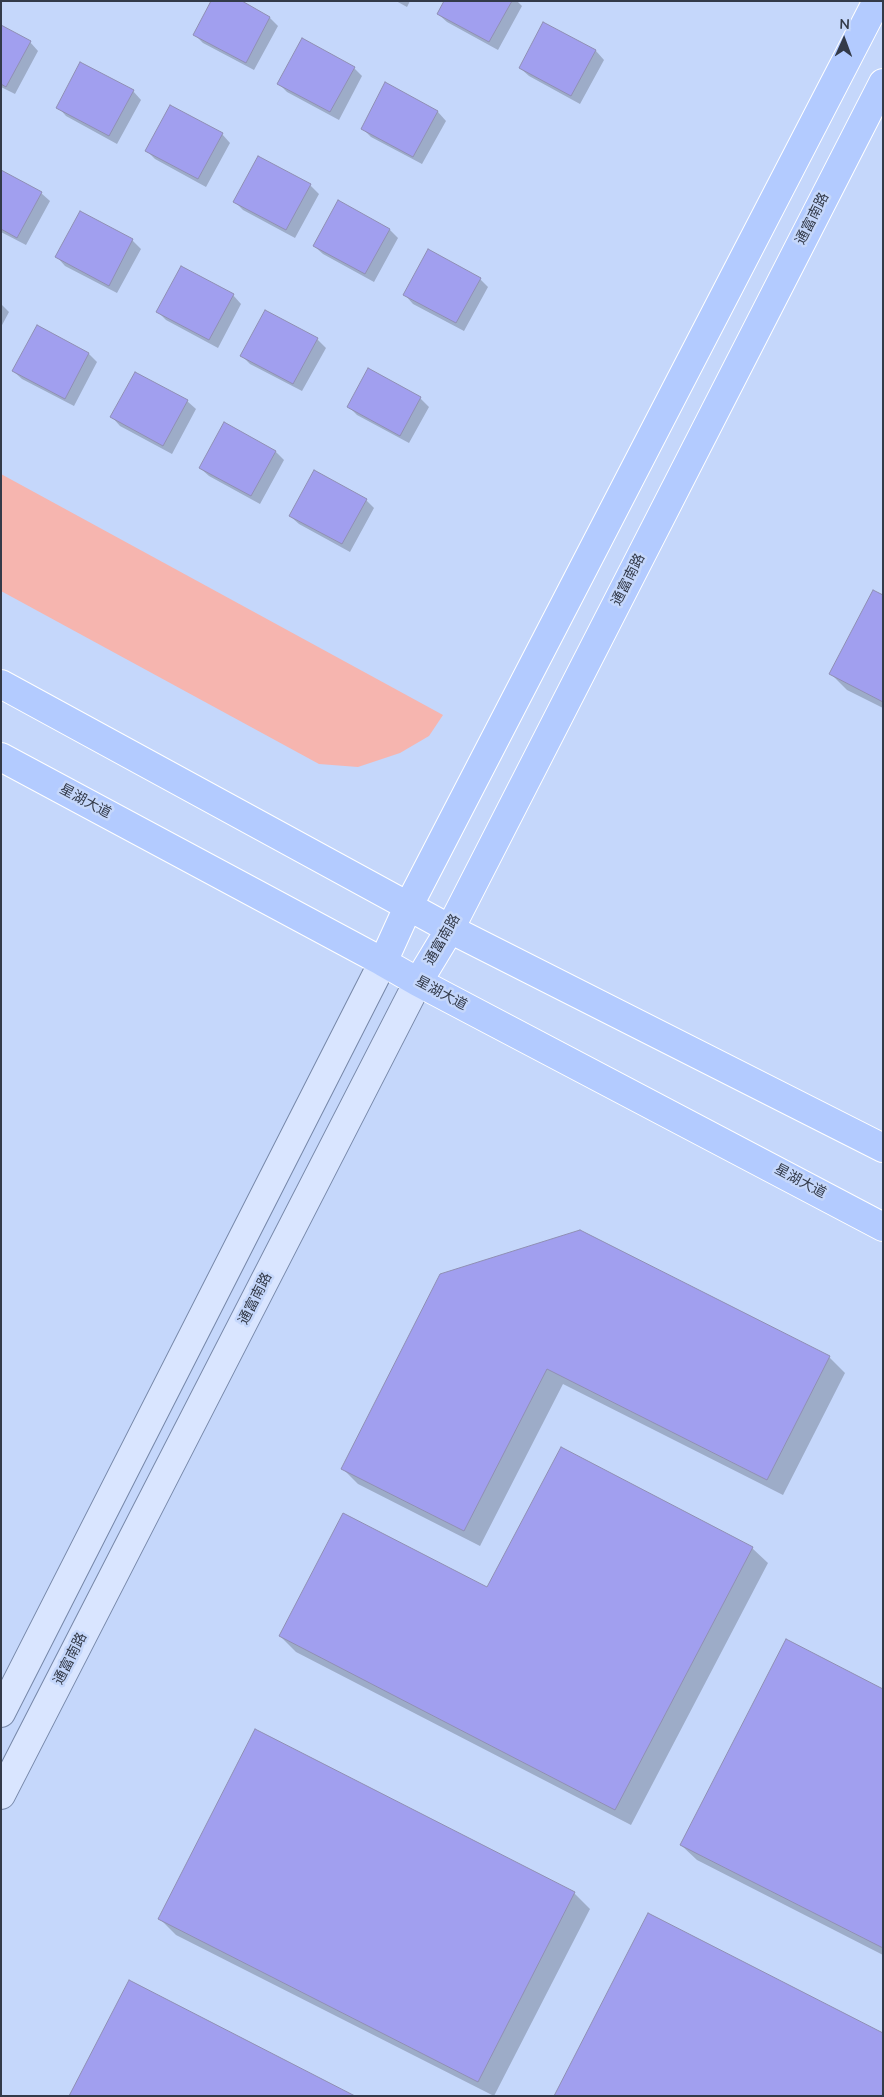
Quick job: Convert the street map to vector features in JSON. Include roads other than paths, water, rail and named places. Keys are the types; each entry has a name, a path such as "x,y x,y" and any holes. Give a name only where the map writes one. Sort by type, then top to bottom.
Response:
{"main road":[{"path":"1,1713 384,962 408,907 877,1"},
{"name":"通富南路","path":"1,1795 418,982 450,929 883,83"},
{"path":"1,684 408,907 883,1148"},
{"name":"星湖大道","path":"1,757 418,982 883,1227"}]}
